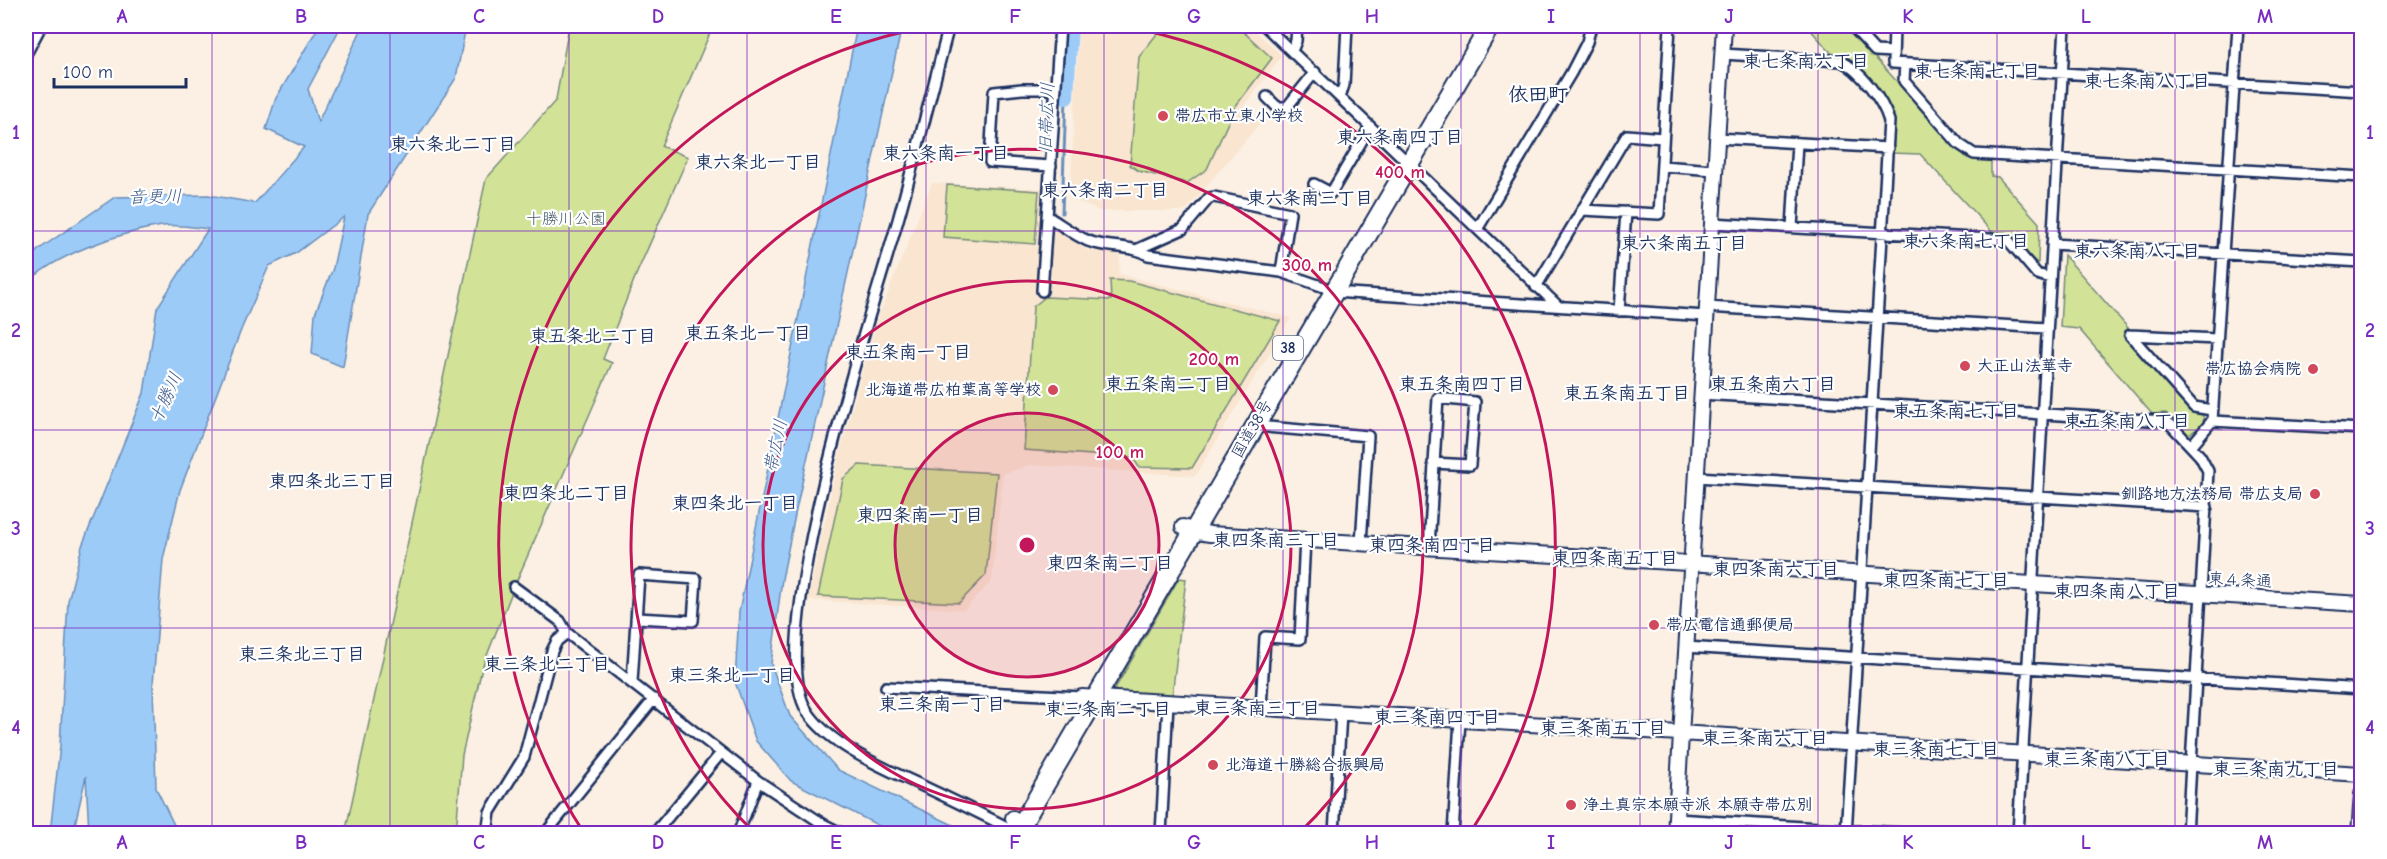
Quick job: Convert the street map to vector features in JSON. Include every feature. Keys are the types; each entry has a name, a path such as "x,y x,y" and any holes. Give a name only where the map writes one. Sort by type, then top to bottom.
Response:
{"highway":[{"name":"国道38号","path":"1017,829 1088,697 1404,160 1478,26"},
{"name":"国道38号","path":"1404,160 1490,26"},
{"name":"国道38号","path":"1188,529 1254,426 1328,290"}],"street":[{"path":"26,54 41,26"},
{"path":"949,26 898,220 865,331 816,521 798,609 796,679 806,710 817,724 836,739 882,767 1017,829"},
{"path":"1042,291 1060,26"},
{"path":"1265,26 1558,306"},
{"path":"1292,51 1296,41 1297,26"},
{"path":"1340,97 1344,85 1347,26"},
{"path":"1478,228 1571,73 1587,42 1591,26"},
{"path":"1582,210 1659,214 1670,26"},
{"path":"1675,834 1724,26"},
{"path":"1852,26 1875,51 1893,52"},
{"path":"1894,26 1893,63 2361,91"},
{"path":"2018,834 2065,26"},
{"path":"2191,446 2212,421 2238,26"},
{"path":"1722,54 1840,61 1850,65 1885,108 1889,121 1846,832"},
{"path":"1905,64 1904,81 1966,151 2057,159 2361,177"},
{"path":"1267,97 1277,107 1287,107 1315,72"},
{"path":"1051,166 990,162 994,92 1022,88 1056,89"},
{"path":"1314,184 1331,193 1370,127"},
{"path":"1536,287 1627,135 1664,138"},
{"path":"1717,138 1888,148"},
{"path":"1792,228 1797,143"},
{"path":"1662,166 1714,170"},
{"path":"1138,249 1183,230 1209,198 1214,197 1290,213 1281,272"},
{"path":"1619,311 1626,212"},
{"path":"1047,216 1087,241 1138,249 1148,255 1281,272 1328,290 1619,311 1706,311 2047,328"},
{"path":"1711,223 2008,240 2037,274 2050,278"},
{"path":"2052,244 2361,262"},
{"path":"2212,410 2194,407 2130,335 2217,339"},
{"path":"1701,394 2165,422 2191,446 2208,471 2187,834"},
{"path":"1429,547 1433,463 1438,398 1475,402 1470,465 1433,463"},
{"path":"2212,421 2361,429"},
{"path":"1254,426 1368,436 1361,543"},
{"path":"1696,477 1867,489 2207,507"},
{"name":"東４条通","path":"1188,529 1361,543 2361,603"},
{"path":"1261,709 1265,637 1300,639 1305,539"},
{"path":"632,682 636,618 639,575 696,579 693,621 636,618"},
{"path":"514,587 560,621 567,633 758,781 823,824 843,834"},
{"path":"487,834 490,812 524,757 552,651 557,641 567,633"},
{"path":"1686,647 2361,689"},
{"path":"886,687 1088,697 2361,774"},
{"path":"545,834 654,699"},
{"path":"1161,834 1168,703"},
{"path":"1334,834 1341,713"},
{"path":"1453,834 1460,720"},
{"path":"654,834 721,753"},
{"path":"738,834 758,781"},
{"path":"2359,834 2361,794"},
{"path":"1676,819 1846,832 1918,834"}],"shaded area":[{"name":"帯広市立東小学校","path":"1079,26 1250,26 1282,56 1242,108 1260,123 1185,211 1100,211 1070,198"},
{"name":"北海道帯広柏葉高等学校","path":"932,183 1045,189 1043,220 1088,251 1120,252 1119,274 1291,318 1195,476 1030,465 1003,474 992,581 964,610 808,600 839,457 876,323"}],"green space":[{"name":"十勝川公園","path":"569,26 713,26 661,146 688,157 636,275 603,359 612,363 514,587 482,668 462,755 456,833 345,834 486,179 556,100"},
{"path":"1163,26 1237,26 1272,58 1235,107 1207,169 1187,183 1139,171 1130,165 1139,57"},
{"path":"1807,26 1846,26 1967,158 1991,161 1991,176 1998,177 2039,223 2038,264 2005,232 1993,233 1920,154 1891,153 1894,114 1848,58 1834,56"},
{"path":"947,185 1039,191 1035,244 943,237"},
{"path":"2064,255 2129,329 2123,336 2196,414 2203,415 2204,424 2188,435 2166,413 2152,414 2079,329 2060,327"},
{"path":"1110,280 1129,281 1280,321 1192,468 1139,467 1133,458 1024,450 1033,307 1045,297 1111,300"},
{"path":"859,465 997,473 986,575 959,603 818,596 843,479"},
{"path":"1179,578 1186,579 1172,696 1113,692"}],"water":[{"path":"319,26 341,26 308,89 318,122 363,26 466,26 456,78 368,214 343,367 312,354 315,314 333,268 344,217 296,253 269,266 241,330 180,490 163,559 153,684 156,788 178,833 89,833 86,776 73,833 50,833 60,746 68,601 82,546 144,393 157,308 208,229 162,226 108,239 53,264 26,285 26,263 38,250 115,197 208,195 255,203 304,147 266,129 276,98"},
{"name":"帯広川","path":"857,26 902,26 796,510 782,579 771,664 790,716 838,770 970,833 893,833 791,781 756,741 735,682 739,612"}],"waterway":[{"name":"旧帯広川","path":"1066,97 1070,26"},
{"name":"旧帯広川","path":"1062,213 1066,97"}],"place":[{"name":"帯広市立東小学校","path":"1163,116"},
{"name":"大正山法華寺","path":"1965,366"},
{"name":"帯広協会病院","path":"2313,369"},
{"name":"北海道帯広柏葉高等学校","path":"1053,390"},
{"name":"釧路地方法務局 帯広支局","path":"2315,494"},
{"name":"帯広電信通郵便局","path":"1654,625"},
{"name":"北海道十勝総合振興局","path":"1213,765"},
{"name":"浄土真宗本願寺派 本願寺帯広別","path":"1571,805"}],"district":[{"name":"東七条南六丁目","path":"1806,61"},
{"name":"東七条南七丁目","path":"1977,71"},
{"name":"東七条南八丁目","path":"2147,81"},
{"name":"依田町","path":"1538,94"},
{"name":"東六条南四丁目","path":"1400,137"},
{"name":"東六条北二丁目","path":"453,144"},
{"name":"東六条南一丁目","path":"946,153"},
{"name":"東六条北一丁目","path":"758,162"},
{"name":"東六条南二丁目","path":"1105,190"},
{"name":"東六条南三丁目","path":"1310,198"},
{"name":"東六条南七丁目","path":"1966,241"},
{"name":"東六条南五丁目","path":"1684,243"},
{"name":"東六条南八丁目","path":"2137,251"},
{"name":"東五条北一丁目","path":"748,333"},
{"name":"東五条北二丁目","path":"593,336"},
{"name":"東五条南一丁目","path":"908,352"},
{"name":"東五条南二丁目","path":"1168,384"},
{"name":"東五条南四丁目","path":"1462,384"},
{"name":"東五条南六丁目","path":"1773,384"},
{"name":"東五条南五丁目","path":"1627,393"},
{"name":"東五条南七丁目","path":"1956,411"},
{"name":"東五条南八丁目","path":"2127,421"},
{"name":"東四条北三丁目","path":"332,481"},
{"name":"東四条北二丁目","path":"566,493"},
{"name":"東四条北一丁目","path":"735,503"},
{"name":"東四条南一丁目","path":"920,515"},
{"name":"東四条南三丁目","path":"1276,540"},
{"name":"東四条南四丁目","path":"1432,545"},
{"name":"東四条南五丁目","path":"1615,558"},
{"name":"東四条南二丁目","path":"1110,563"},
{"name":"東四条南六丁目","path":"1776,569"},
{"name":"東四条南七丁目","path":"1946,580"},
{"name":"東四条南八丁目","path":"2117,591"},
{"name":"東三条北三丁目","path":"302,654"},
{"name":"東三条北二丁目","path":"547,664"},
{"name":"東三条北一丁目","path":"732,675"},
{"name":"東三条南一丁目","path":"942,704"},
{"name":"東三条南三丁目","path":"1257,708"},
{"name":"東三条南二丁目","path":"1108,709"},
{"name":"東三条南四丁目","path":"1437,717"},
{"name":"東三条南五丁目","path":"1603,728"},
{"name":"東三条南六丁目","path":"1765,738"},
{"name":"東三条南七丁目","path":"1936,749"},
{"name":"東三条南八丁目","path":"2107,759"},
{"name":"東三条南九丁目","path":"2276,769"}],"water label":[{"name":"音更川","path":"155,197"},
{"name":"十勝川","path":"166,398"}]}
